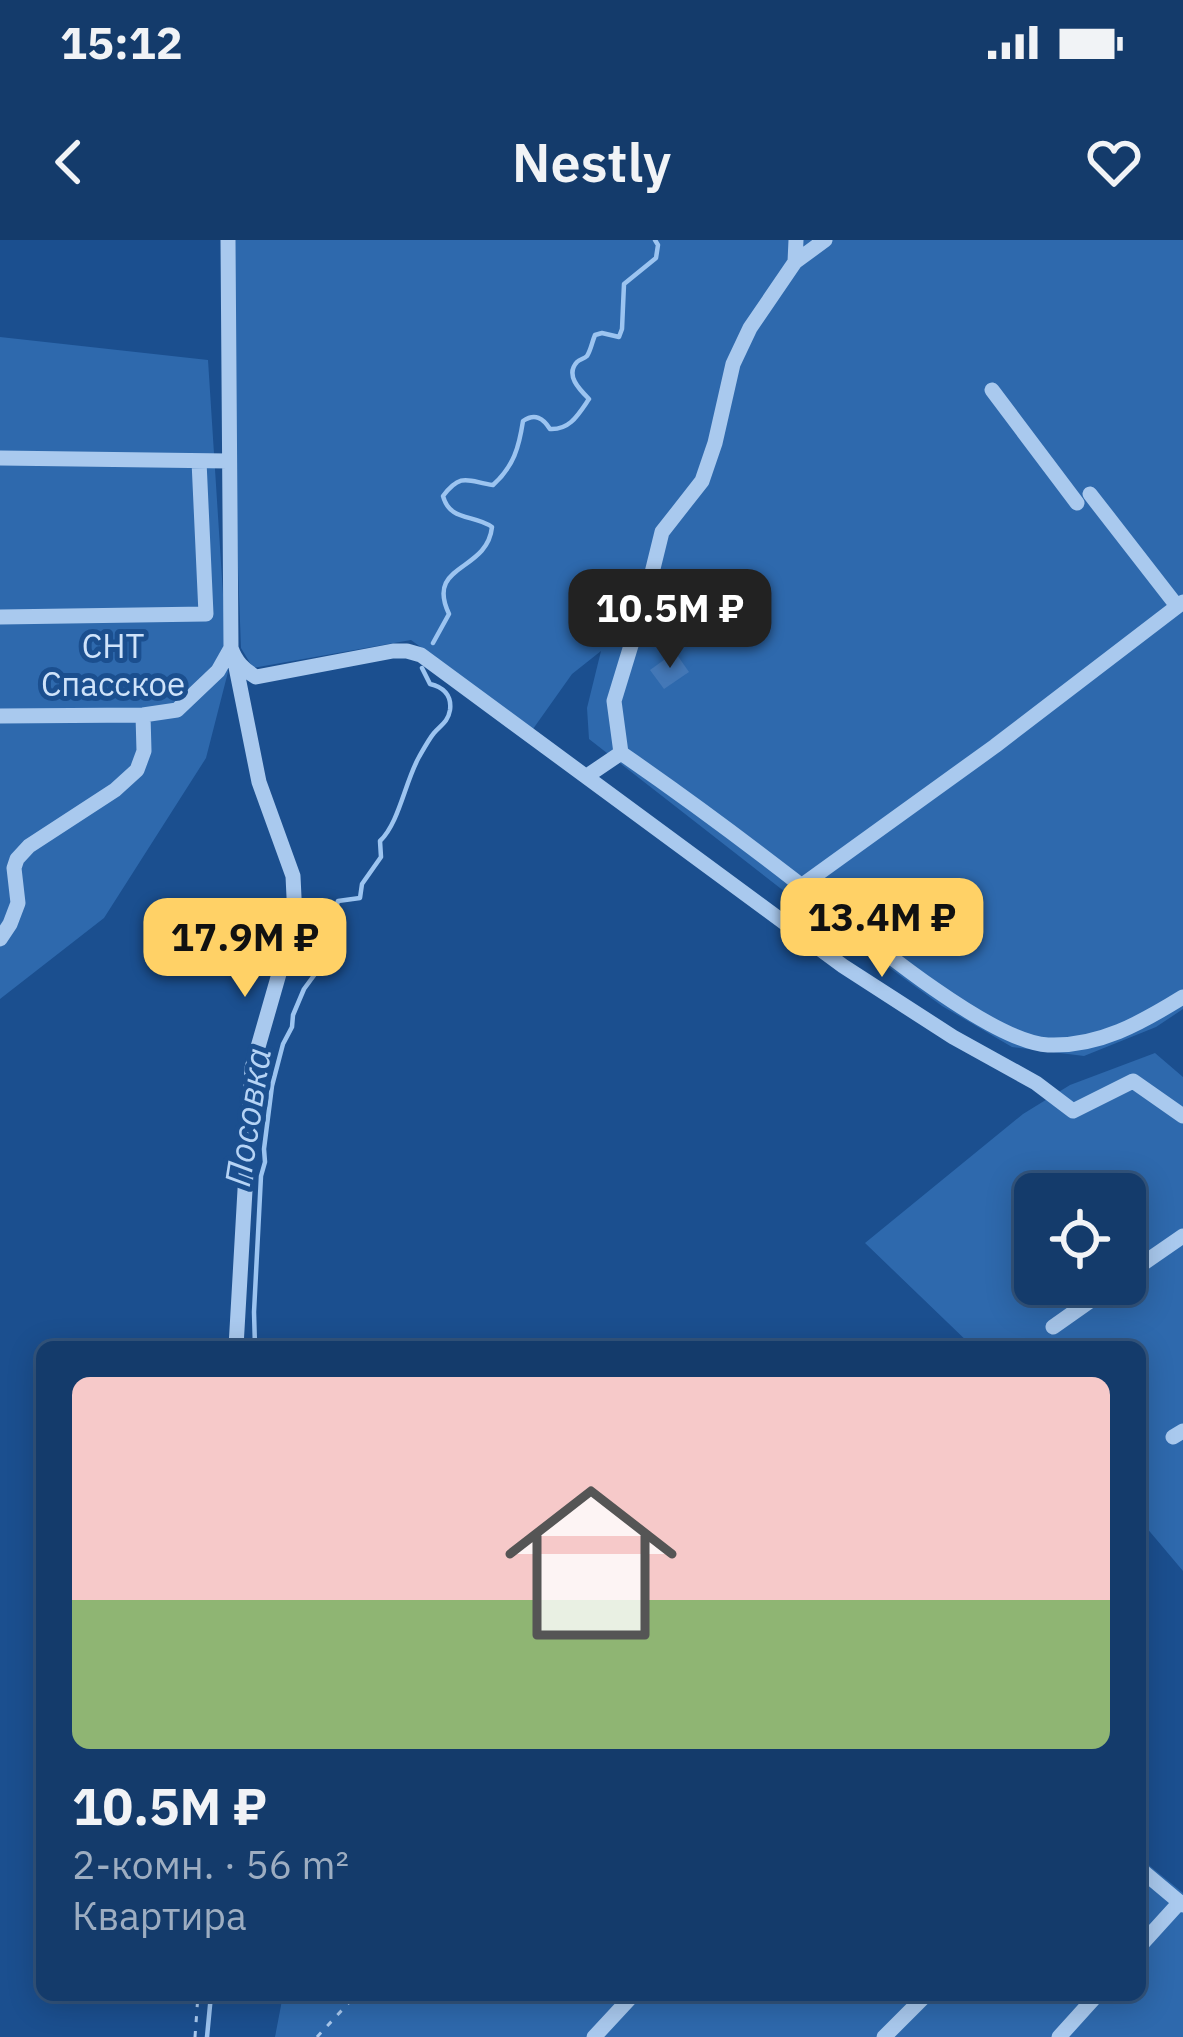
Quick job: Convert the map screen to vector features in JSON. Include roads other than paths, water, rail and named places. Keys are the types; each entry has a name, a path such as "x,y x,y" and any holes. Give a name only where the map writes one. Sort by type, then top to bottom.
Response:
{"street":[{"path":"228,240 232,653 259,782 293,876 295,918 252,1068 236,1341"},
{"path":"795,262 796,240"},
{"path":"825,240 795,262 750,328 733,364 703,481 662,532 614,701 621,753 840,919 953,1000 1017,1039 1045,1045 1085,1044 1139,1024 1183,997"},
{"path":"801,886 1011,735 1180,604 992,390"},
{"path":"0,458 228,460"},
{"path":"0,616 206,614 199,461"},
{"path":"232,653 256,677 393,651 421,655 843,966 953,1037 1036,1083 1073,1111 1133,1081 1183,1116"},
{"path":"0,716 143,716 177,710 232,653"},
{"path":"0,939 18,904 17,859 29,846 116,790 136,770 144,751 143,716"},
{"path":"586,776 621,753"},
{"path":"1146,1262 1183,1236"},
{"path":"1053,1327 1084,1305"},
{"path":"1146,1874 1181,1903 1146,1940"},
{"path":"594,2037 627,2001"},
{"path":"884,2037 920,2001"},
{"path":"1059,2037 1091,2001"}],"waterway":[{"name":"Посовка","path":"433,643 449,614 445,585 480,553 492,527 457,514 443,496 461,481 493,485 514,456 523,421 538,418 557,429 577,416 589,399 575,382 574,367 587,356 595,335 619,337 624,284 656,258 655,240"},
{"name":"Посовка","path":"255,1341 261,1176 272,1086 293,1015 318,970 338,901 360,898 362,884 381,857 380,841 392,824 414,767 449,714 448,696 430,684 422,668"},
{"name":"Посовка","path":"207,2037 210,2001"}],"park label":[{"name":"СНТ Спасское","path":"113,664"}]}
